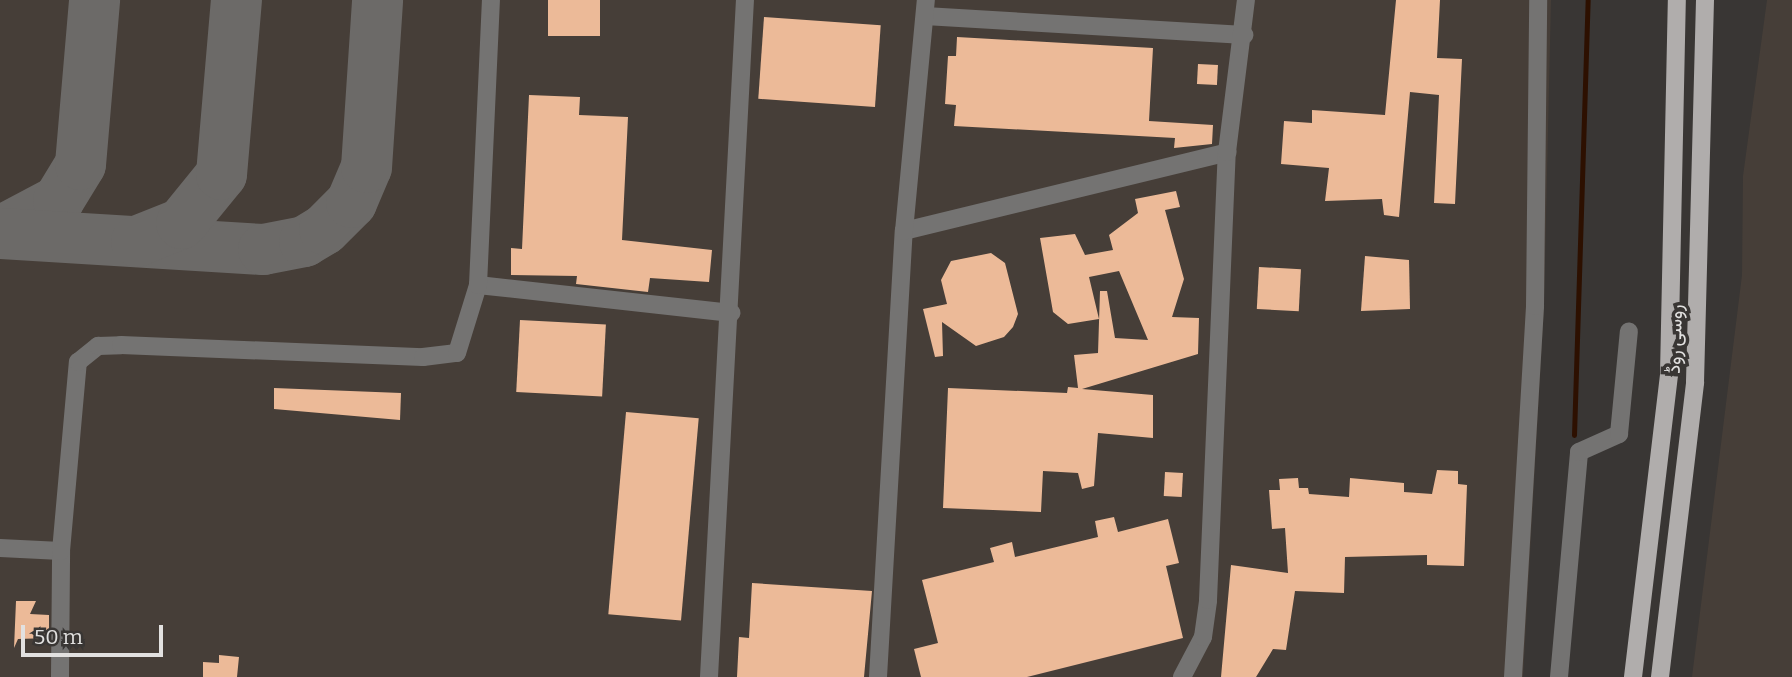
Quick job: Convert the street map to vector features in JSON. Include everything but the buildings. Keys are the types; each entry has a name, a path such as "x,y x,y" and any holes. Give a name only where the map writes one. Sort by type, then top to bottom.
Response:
{"main road":[{"name":"روسی روڈ","path":"1633,677 1669,374 1677,0"},
{"name":"روسی روڈ","path":"1660,677 1695,382 1705,0"}],"lane":[{"path":"60,677 61,551 78,362 98,346 423,357 457,352 478,285 491,0"},
{"path":"709,677 731,313 745,0"},
{"path":"1181,675 1203,637 1208,600 1227,152 1244,35 1246,0"},
{"path":"1513,677 1535,306 1538,0"},
{"path":"878,677 904,231 925,8 1244,35"},
{"path":"904,231 1227,152"},
{"path":"478,285 731,313"},
{"path":"1559,677 1579,452 1619,434 1629,331"},
{"path":"0,548 61,551"}],"shaded area":[{"path":"0,0 1551,0 1544,307 1523,677 0,677"},
{"path":"1767,0 1792,0 1792,677 1692,677 1742,275 1743,176"}],"waterway":[{"path":"1574,435 1588,0"}],"taxiway":[{"path":"0,231 58,200 80,164 94,0"},
{"path":"136,241 181,223 221,174 236,0"},
{"path":"0,233 263,249 304,241 324,229 351,202 366,167 377,0"}]}
